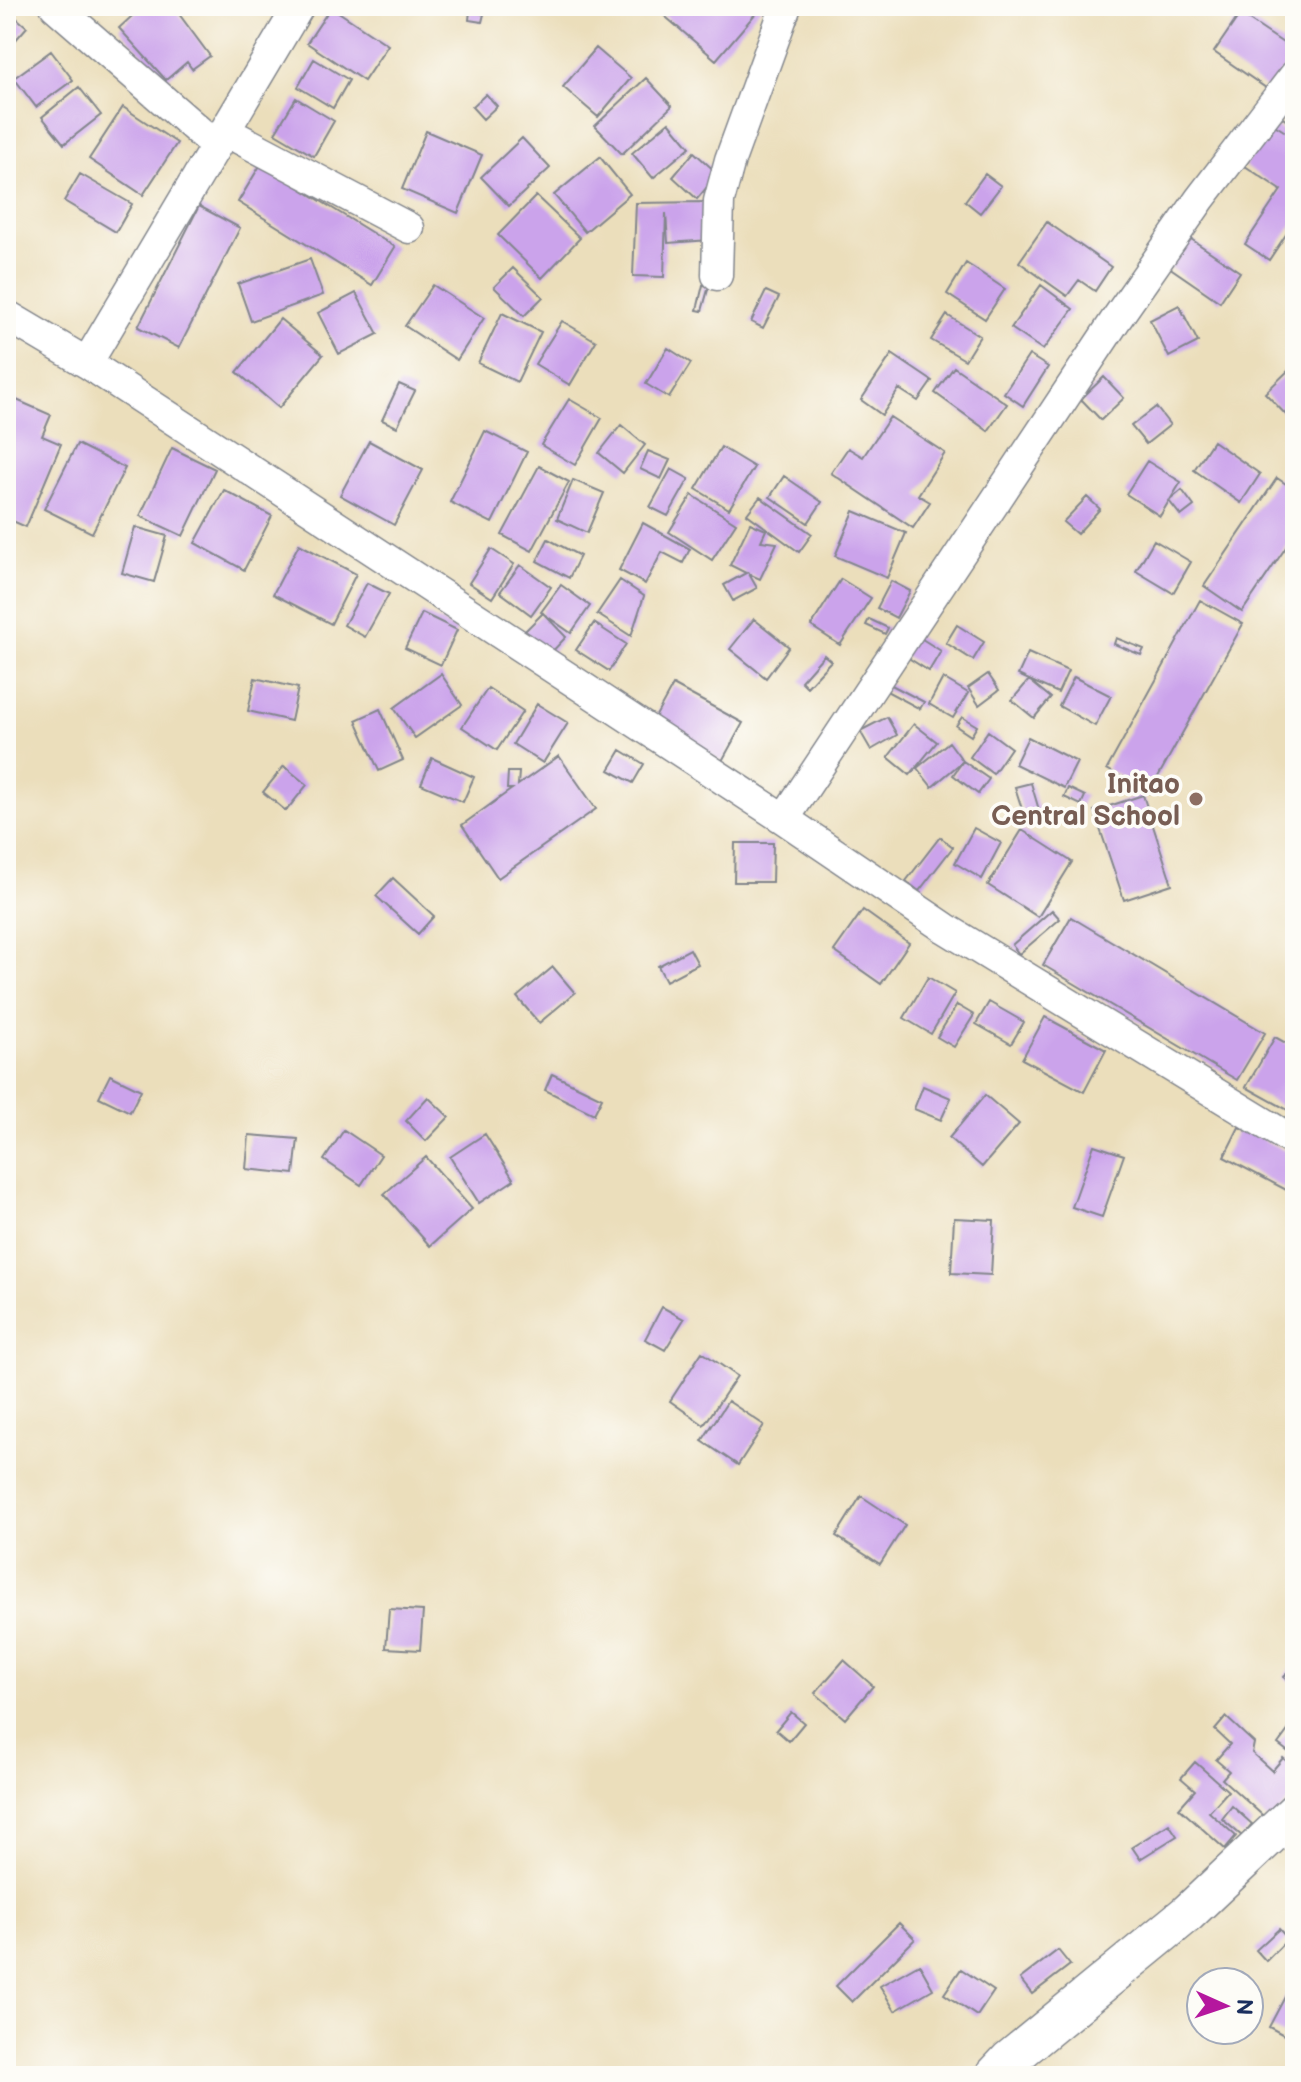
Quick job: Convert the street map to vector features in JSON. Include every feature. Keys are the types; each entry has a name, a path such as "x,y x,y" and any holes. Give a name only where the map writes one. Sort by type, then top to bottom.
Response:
{"street":[{"path":"55,6 220,138 409,228"},
{"path":"87,363 299,6"},
{"path":"717,275 719,201 730,160 786,6"},
{"path":"784,819 1115,321 1200,199 1295,75"},
{"path":"6,315 87,363 784,819 945,928 1295,1142"},
{"path":"994,2076 1009,2060 1188,1913 1295,1812"}],"building":[{"path":"143,6 173,6 210,56 192,69 187,62 166,80 119,28"},
{"path":"653,6 762,6 716,60"},
{"path":"331,7 388,45 364,81 307,43"},
{"path":"6,9 27,27 6,51"},
{"path":"470,11 484,14 482,22 469,20"},
{"path":"1240,14 1295,51 1269,90 1214,52"},
{"path":"596,48 631,78 598,117 563,87"},
{"path":"51,51 73,80 36,107 14,78"},
{"path":"314,59 349,80 333,108 298,87"},
{"path":"646,78 672,106 622,154 595,126"},
{"path":"1295,84 1295,127 1275,112"},
{"path":"79,87 101,115 64,144 42,117"},
{"path":"486,94 497,106 483,119 472,107"},
{"path":"296,98 334,121 314,156 275,133"},
{"path":"123,107 177,143 143,195 89,159"},
{"path":"669,122 690,147 653,178 632,153"},
{"path":"1273,124 1295,138 1295,221 1269,260 1245,244 1281,190 1245,166"},
{"path":"426,131 482,155 458,213 402,189"},
{"path":"522,138 550,168 509,206 481,177"},
{"path":"694,152 718,174 697,199 673,177"},
{"path":"600,157 630,194 585,232 554,195"},
{"path":"261,164 395,247 372,285 238,202"},
{"path":"80,174 132,204 116,232 64,201"},
{"path":"985,174 1001,186 980,213 965,201"},
{"path":"536,196 580,238 542,278 498,235"},
{"path":"708,202 710,240 668,243 666,213 664,277 633,276 636,203"},
{"path":"199,206 240,228 179,348 138,327"},
{"path":"1047,222 1111,267 1095,291 1079,280 1067,296 1019,262"},
{"path":"1188,237 1240,272 1220,302 1169,267"},
{"path":"310,259 323,295 251,321 238,284"},
{"path":"966,263 1005,289 985,319 947,294"},
{"path":"513,268 543,297 524,316 494,287"},
{"path":"433,285 484,318 457,360 405,326"},
{"path":"703,285 709,286 702,311 697,310"},
{"path":"1041,285 1073,309 1043,350 1011,328"},
{"path":"766,291 779,297 763,328 751,322"},
{"path":"356,293 378,334 339,354 318,313"},
{"path":"1179,305 1198,342 1169,357 1150,320"},
{"path":"502,313 541,332 517,382 478,363"},
{"path":"947,315 980,336 965,360 931,340"},
{"path":"280,319 323,355 279,408 237,372"},
{"path":"562,321 596,341 570,385 535,364"},
{"path":"668,348 691,363 669,398 646,384"},
{"path":"892,354 932,381 918,401 899,389 882,415 861,400"},
{"path":"1029,355 1048,367 1023,406 1004,393"},
{"path":"1293,366 1295,414 1290,419 1265,393"},
{"path":"954,367 1007,404 988,431 935,393"},
{"path":"1104,377 1124,398 1101,420 1081,399"},
{"path":"399,384 415,391 397,427 382,420"},
{"path":"12,398 51,415 42,436 61,444 26,527 6,518 6,414"},
{"path":"569,399 602,418 575,465 541,445"},
{"path":"1156,407 1170,425 1146,444 1131,426"},
{"path":"890,417 945,453 918,495 930,502 913,528 831,473 848,448 863,457"},
{"path":"621,425 645,445 623,473 599,453"},
{"path":"485,431 527,452 492,523 450,502"},
{"path":"369,441 423,470 394,525 340,495"},
{"path":"1213,441 1260,474 1241,503 1194,470"},
{"path":"77,444 125,468 92,533 44,509"},
{"path":"721,447 754,467 729,509 696,489"},
{"path":"172,448 215,469 183,536 140,516"},
{"path":"648,451 670,460 661,479 640,469"},
{"path":"1147,461 1181,482 1170,500 1182,490 1194,506 1181,516 1169,501 1160,516 1126,494"},
{"path":"539,466 569,482 532,551 502,535"},
{"path":"671,469 689,479 668,516 650,507"},
{"path":"784,476 822,502 808,523 770,497"},
{"path":"1277,478 1295,490 1295,534 1242,612 1204,586"},
{"path":"573,480 604,493 587,533 557,519"},
{"path":"224,490 272,516 244,570 195,543"},
{"path":"692,495 736,523 712,560 669,532"},
{"path":"760,497 812,534 799,552 747,514"},
{"path":"1087,497 1100,509 1077,534 1063,522"},
{"path":"854,511 906,533 887,578 835,556"},
{"path":"643,523 690,549 683,563 662,552 645,584 619,570"},
{"path":"750,523 766,530 761,541 777,543 760,579 749,574 757,588 733,601 724,585 746,573 730,565"},
{"path":"135,527 167,536 154,582 122,573"},
{"path":"548,539 580,556 569,578 537,561"},
{"path":"1154,540 1191,562 1173,593 1136,571"},
{"path":"299,544 356,574 331,624 273,594"},
{"path":"491,549 514,564 492,598 469,583"},
{"path":"520,565 551,587 531,615 500,592"},
{"path":"841,579 871,598 840,645 811,626"},
{"path":"620,580 644,596 631,636 597,614"},
{"path":"891,581 910,591 896,618 877,608"},
{"path":"367,583 389,594 365,637 344,625"},
{"path":"561,585 590,606 571,633 541,612"},
{"path":"1200,600 1243,624 1149,793 1107,769"},
{"path":"422,613 457,630 441,665 405,648"},
{"path":"543,613 566,637 547,657 523,633"},
{"path":"754,619 789,647 766,678 730,649"},
{"path":"869,619 888,628 885,634 866,625"},
{"path":"594,623 626,644 609,671 576,650"},
{"path":"957,625 984,642 973,660 946,643"},
{"path":"911,632 941,651 929,671 899,652"},
{"path":"1116,638 1144,649 1141,655 1114,644"},
{"path":"1028,653 1068,671 1058,693 1018,675"},
{"path":"824,655 831,661 807,687 801,681"},
{"path":"441,674 462,705 415,738 394,708"},
{"path":"988,674 999,690 979,705 968,688"},
{"path":"1074,677 1111,696 1095,726 1059,706"},
{"path":"255,678 298,688 291,721 248,711"},
{"path":"943,678 968,693 953,718 929,704"},
{"path":"882,680 924,702 920,709 879,687"},
{"path":"1029,680 1051,698 1034,718 1012,700"},
{"path":"673,685 743,723 722,761 652,723"},
{"path":"488,688 523,711 497,750 462,727"},
{"path":"537,704 568,723 543,763 513,744"},
{"path":"380,709 403,760 379,771 356,720"},
{"path":"887,717 897,735 871,750 860,731"},
{"path":"962,717 977,726 971,736 956,726"},
{"path":"914,724 937,742 910,775 888,757"},
{"path":"988,731 1011,748 993,774 970,757"},
{"path":"1028,737 1077,762 1064,788 1015,764"},
{"path":"949,742 963,761 932,787 917,768"},
{"path":"621,750 644,764 633,783 609,770"},
{"path":"559,756 596,809 498,878 462,825 512,789 507,789 508,772 519,772 518,785"},
{"path":"432,758 474,777 463,802 421,784"},
{"path":"963,761 989,779 978,794 953,775"},
{"path":"284,766 307,785 286,811 263,792"},
{"path":"1031,783 1042,820 1027,825 1015,787"},
{"path":"1068,788 1085,796 1081,805 1064,797"},
{"path":"1143,795 1172,884 1124,900 1094,811"},
{"path":"974,828 1001,843 982,879 955,863"},
{"path":"1022,830 1072,862 1038,917 988,885"},
{"path":"940,837 953,847 919,891 906,881"},
{"path":"735,843 773,843 772,882 734,882"},
{"path":"393,878 434,916 418,934 376,896"},
{"path":"863,910 909,943 881,984 834,951"},
{"path":"1052,910 1060,919 1019,954 1012,945"},
{"path":"1071,917 1265,1033 1237,1080 1043,965"},
{"path":"690,949 698,964 666,981 658,966"},
{"path":"553,967 575,993 539,1023 517,997"},
{"path":"928,977 955,993 931,1034 904,1018"},
{"path":"989,1002 1024,1022 1011,1044 976,1024"},
{"path":"957,1005 974,1015 954,1047 937,1037"},
{"path":"1045,1017 1106,1050 1084,1092 1022,1059"},
{"path":"1275,1037 1295,1048 1295,1114 1246,1087"},
{"path":"552,1074 602,1098 594,1114 545,1090"},
{"path":"110,1075 141,1090 130,1112 99,1097"},
{"path":"923,1086 951,1098 941,1120 914,1109"},
{"path":"985,1095 1019,1124 982,1167 949,1138"},
{"path":"428,1097 449,1117 426,1141 406,1121"},
{"path":"1239,1127 1295,1156 1294,1194 1224,1157"},
{"path":"344,1130 381,1155 361,1185 324,1160"},
{"path":"485,1134 514,1180 479,1203 450,1157"},
{"path":"249,1135 298,1139 294,1174 246,1169"},
{"path":"1094,1145 1124,1155 1102,1217 1072,1207"},
{"path":"426,1157 472,1209 430,1246 384,1194"},
{"path":"954,1218 994,1220 991,1275 951,1273"},
{"path":"662,1307 684,1319 665,1350 645,1339"},
{"path":"702,1352 737,1376 704,1425 670,1401"},
{"path":"728,1401 764,1425 738,1465 702,1441"},
{"path":"861,1496 905,1525 880,1564 836,1536"},
{"path":"389,1609 423,1611 420,1650 386,1648"},
{"path":"844,1660 873,1686 845,1719 815,1693"},
{"path":"1295,1662 1295,1685 1284,1677"},
{"path":"791,1712 804,1723 789,1741 776,1730"},
{"path":"1226,1717 1254,1743 1252,1753 1272,1771 1283,1758 1295,1768 1295,1794 1270,1822 1222,1779 1229,1771 1216,1760 1230,1744 1215,1730"},
{"path":"1295,1721 1295,1757 1278,1744"},
{"path":"1195,1762 1228,1791 1209,1812 1236,1836 1225,1849 1179,1808 1195,1790 1181,1778"},
{"path":"1232,1806 1252,1824 1242,1836 1222,1819"},
{"path":"1169,1824 1177,1836 1140,1859 1132,1847"},
{"path":"899,1923 915,1939 852,2002 836,1986"},
{"path":"1279,1929 1288,1939 1266,1961 1256,1950"},
{"path":"1058,1950 1070,1965 1032,1994 1020,1979"},
{"path":"919,1964 933,1989 895,2011 880,1986"},
{"path":"961,1969 994,1991 977,2016 944,1994"},
{"path":"1287,1993 1295,1998 1295,2041 1269,2027"}],"place":[{"name":"Initao Central School","path":"1196,799"}]}
